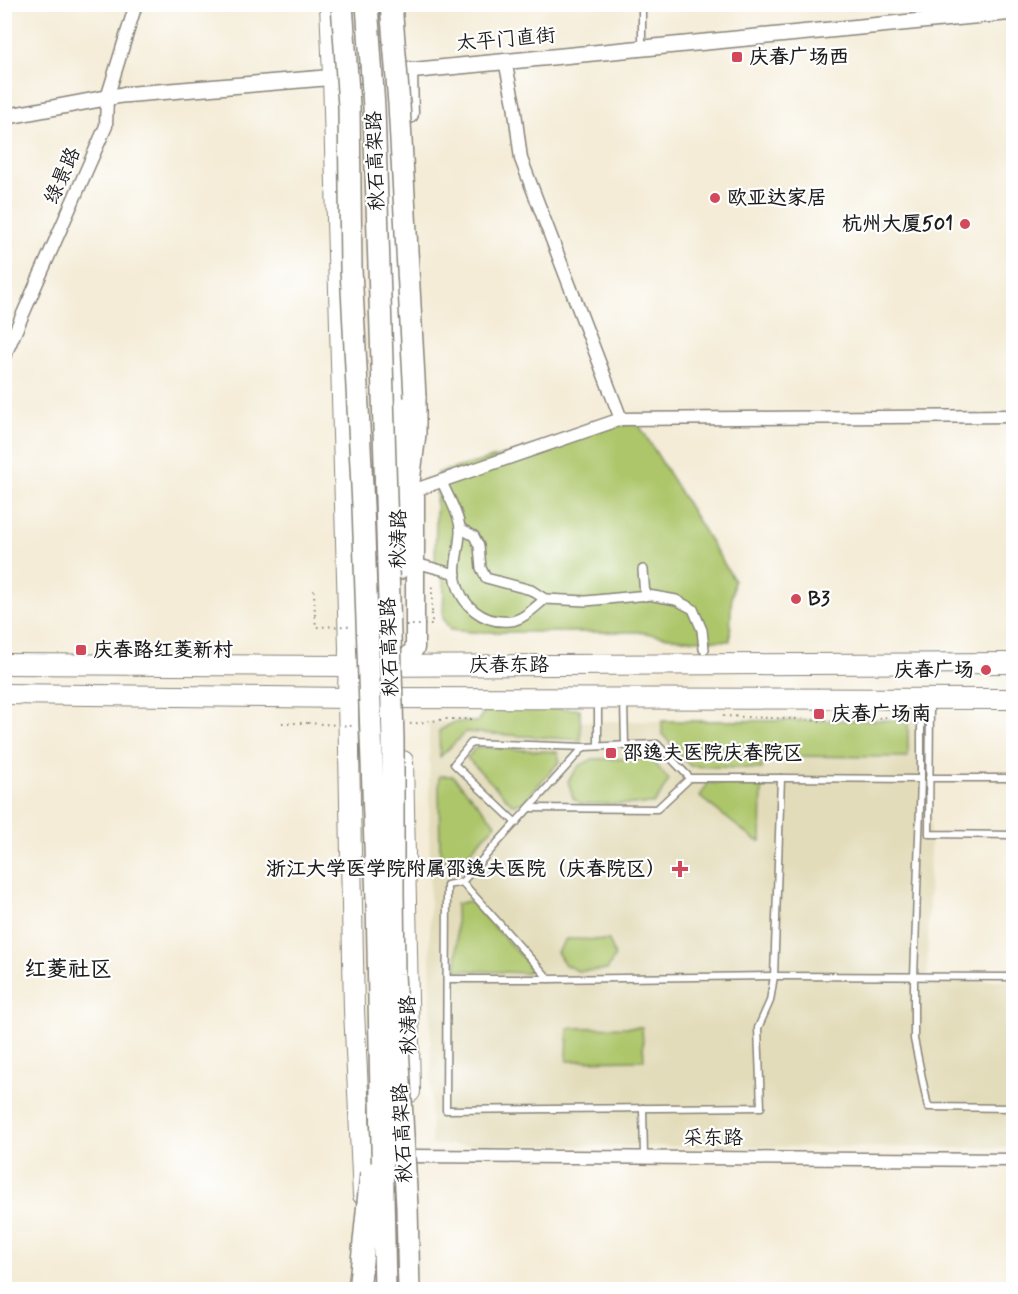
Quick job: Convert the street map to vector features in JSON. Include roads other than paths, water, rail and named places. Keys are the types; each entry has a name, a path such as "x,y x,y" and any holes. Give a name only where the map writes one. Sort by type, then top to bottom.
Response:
{"highway":[{"name":"秋石高架路","path":"342,4 349,106 351,268 371,724 385,1290"},
{"name":"秋石高架路","path":"367,4 374,107 393,740 394,974 407,1207 409,1290"},
{"path":"392,4 415,397 415,434 399,569"},
{"path":"360,1290 380,1088"}],"main road":[{"path":"330,4 349,666 354,1010 368,1290"},
{"name":"秋涛路","path":"381,4 401,414 399,569 401,698 416,1290"},
{"path":"401,666 415,648 415,490 408,70"},
{"name":"庆春东路","path":"4,664 401,666 1014,663"},
{"name":"庆春东路","path":"4,694 348,698 1014,699"}],"street":[{"name":"绿景路","path":"4,357 106,126 107,98 136,4"},
{"name":"太平门直街","path":"4,117 122,95 1014,12"},
{"path":"505,61 514,104 521,159 621,419"},
{"path":"415,490 621,419 1014,416"},
{"path":"441,480 460,528 456,574 458,588 467,605 478,614 491,620 511,621 531,611 545,599"},
{"path":"460,528 474,536 477,541 481,568 486,578 531,590 545,599 586,601 648,595 676,600 693,609 702,630 704,650"},
{"path":"423,565 456,574"},
{"path":"643,570 645,596"},
{"name":"采东路","path":"412,1156 1014,1160"}],"lane":[{"path":"642,4 642,48"},
{"path":"598,698 598,746"},
{"path":"624,699 625,746"},
{"path":"925,699 929,834 1014,834"},
{"path":"925,699 914,977 914,1039 928,1107 1014,1108"},
{"path":"516,823 454,764 471,743 584,747 657,744 690,778"},
{"path":"584,747 462,882 447,885 446,1110 761,1107 758,1028 770,1001 774,976 780,778"},
{"path":"529,808 657,809 690,778 921,779"},
{"path":"929,778 1014,778"},
{"path":"462,882 549,979"},
{"path":"447,979 774,976 1014,977"},
{"path":"643,1108 644,1157"}],"place":[{"name":"庆春广场西","path":"737,57"},
{"name":"欧亚达家居","path":"715,198"},
{"name":"杭州大厦501","path":"965,224"},
{"name":"B3","path":"796,599"},
{"name":"庆春路红菱新村","path":"81,650"},
{"name":"庆春广场","path":"986,670"},
{"name":"庆春广场南","path":"819,714"},
{"name":"邵逸夫医院庆春院区","path":"611,753"},
{"name":"浙江大学医学院附属邵逸夫医院（庆春院区）","path":"680,869"}],"district":[{"name":"红菱社区","path":"68,970"}]}
